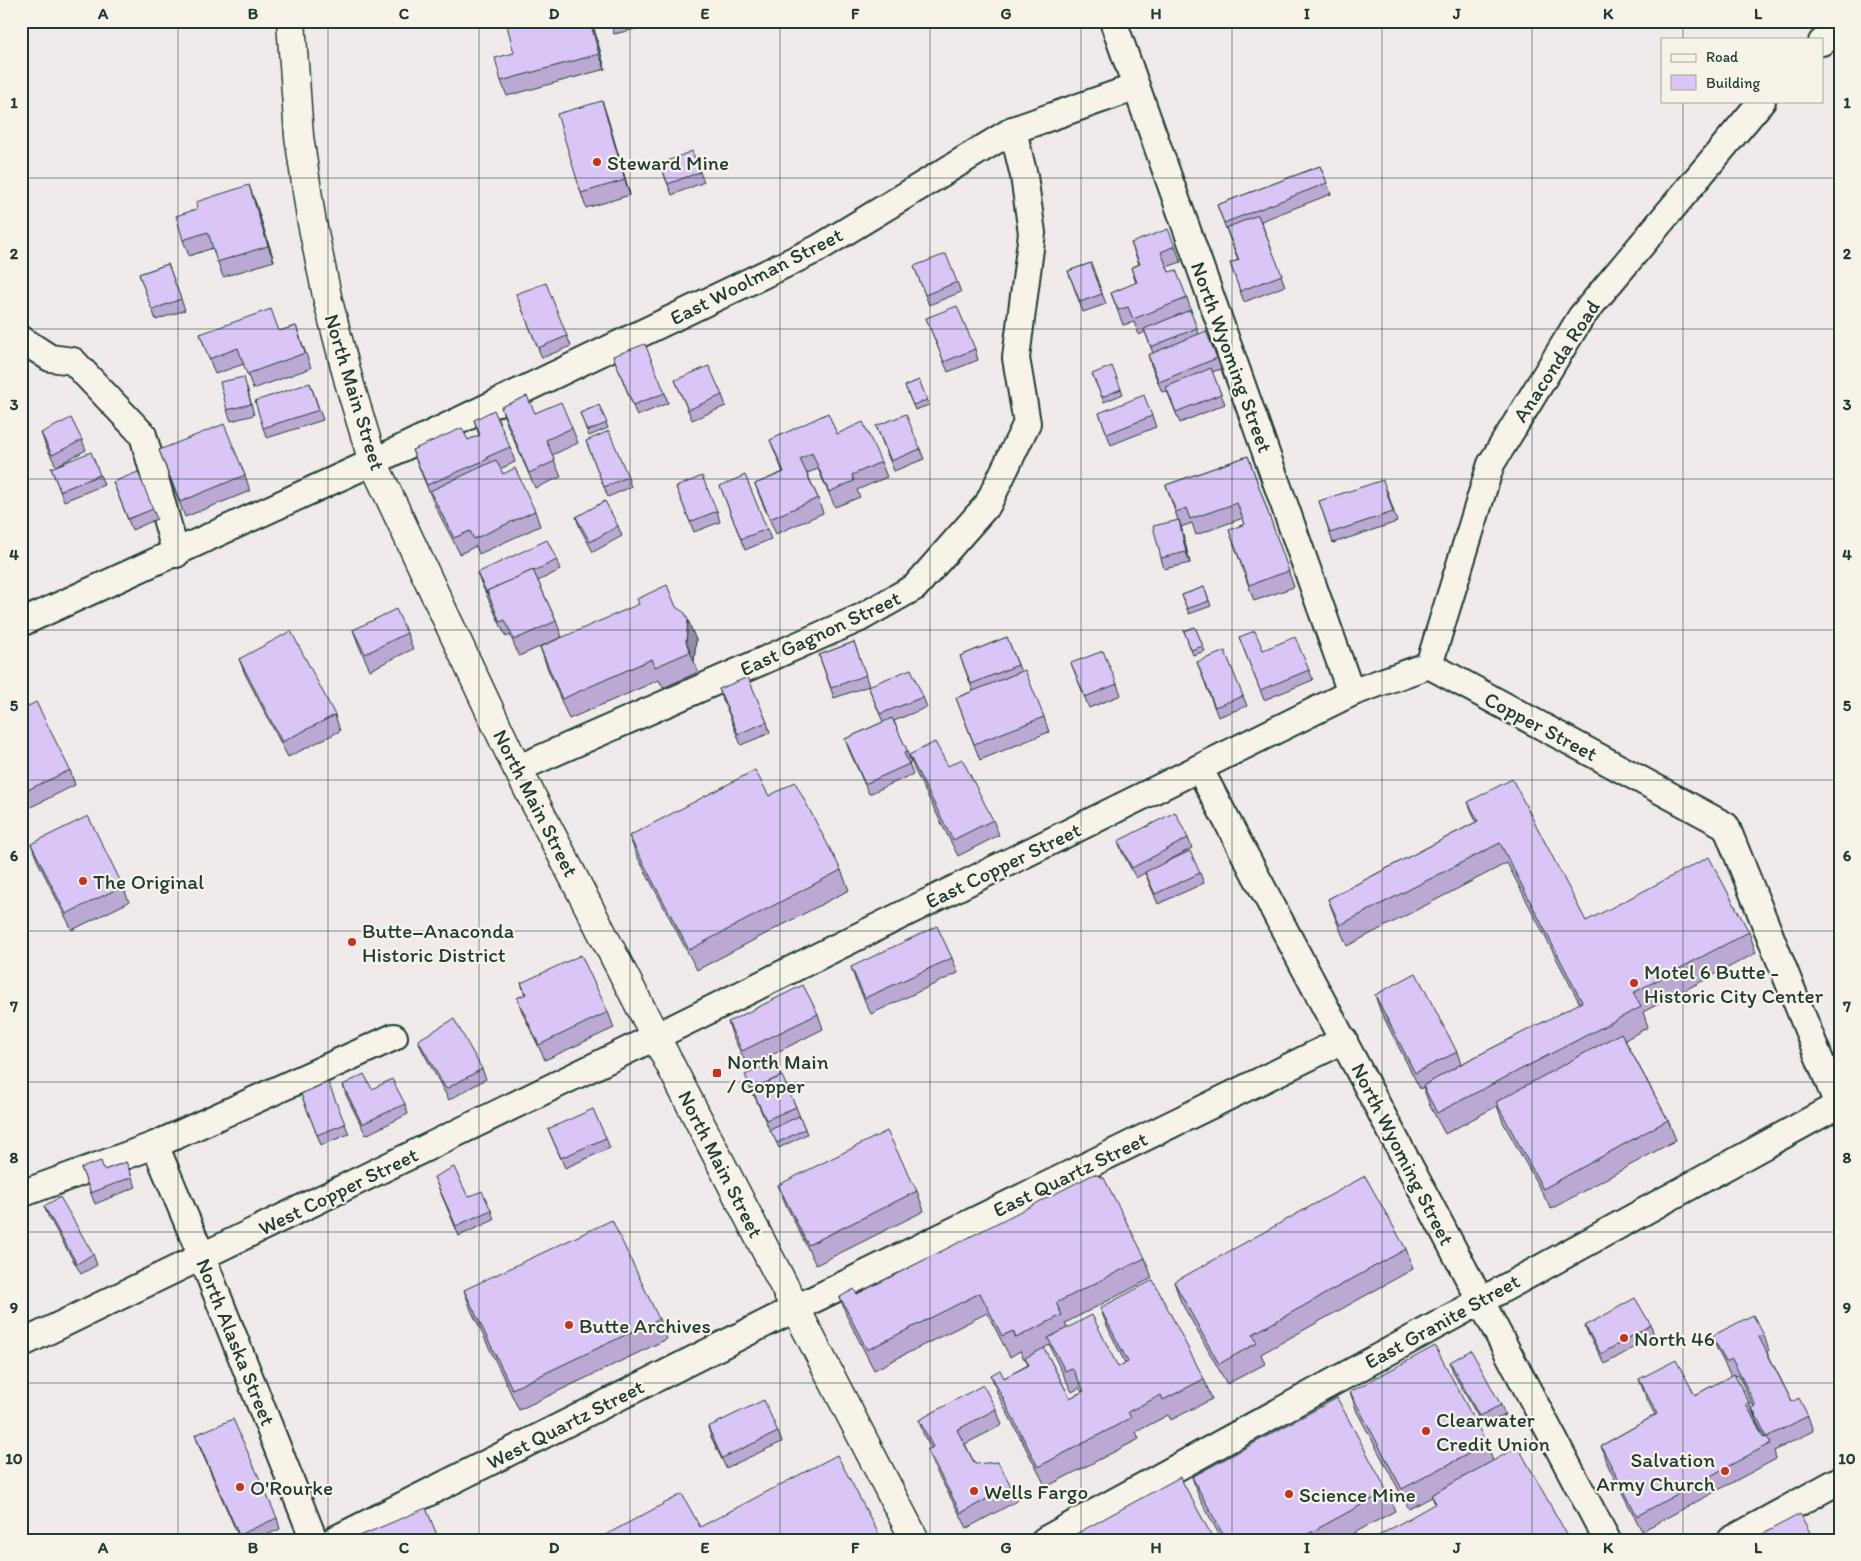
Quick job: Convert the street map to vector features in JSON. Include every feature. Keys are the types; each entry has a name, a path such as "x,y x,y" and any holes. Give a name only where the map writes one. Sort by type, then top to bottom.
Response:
{"main road":[{"name":"North Main Street","path":"291,21 299,136 311,218 328,301 349,382 373,462 517,769 915,1540"}],"street":[{"name":"North Wyoming Street","path":"1113,21 1351,693"},
{"path":"1824,41 1840,31"},
{"name":"East Woolman Street","path":"21,623 176,554 373,462 817,249 1013,130 1136,87"},
{"name":"Anaconda Road","path":"1428,665 1491,464 1581,317 1761,102"},
{"name":"East Gagnon Street","path":"517,769 868,614 915,587 988,504 1027,423 1016,358 1032,233 1024,176 1013,130"},
{"path":"21,339 50,358 73,361 143,436 176,554"},
{"path":"1351,693 1428,665"},
{"name":"Copper Street","path":"1428,665 1726,826 1839,1106"},
{"name":"East Copper Street","path":"655,1037 1351,693"},
{"name":"North Wyoming Street","path":"1199,768 1607,1540"},
{"path":"21,1194 155,1144 394,1037"},
{"name":"West Copper Street","path":"21,1344 655,1037"},
{"name":"East Quartz Street","path":"796,1308 1344,1040"},
{"name":"East Granite Street","path":"1045,1540 1480,1300 1839,1106"},
{"name":"North Alaska Street","path":"155,1144 202,1256 314,1540"},
{"name":"West Quartz Street","path":"334,1540 796,1308"},
{"path":"1731,1540 1840,1480"}],"building":[{"path":"506,21 590,21 599,54 501,81 495,58 514,53"},
{"name":"Steward Mine","path":"602,101 625,180 581,193 557,114"},
{"path":"692,151 700,172 668,184 660,164"},
{"path":"1320,166 1327,183 1224,223 1217,205"},
{"path":"249,185 268,246 217,262 208,232 183,240 176,216 197,209 196,202"},
{"path":"1258,215 1282,275 1240,291 1230,263 1239,260 1226,228"},
{"path":"1168,229 1175,246 1161,252 1169,272 1176,270 1187,298 1133,319 1128,307 1118,310 1111,293 1137,282 1131,268 1140,264 1131,243"},
{"path":"946,254 957,282 925,295 914,266"},
{"path":"1091,263 1102,294 1080,302 1068,271"},
{"path":"168,264 181,299 152,310 139,274"},
{"path":"546,283 567,336 538,348 516,294"},
{"path":"957,306 975,349 944,362 926,318"},
{"path":"271,309 279,331 296,326 305,353 247,374 238,348 209,359 200,334"},
{"path":"1190,310 1197,328 1151,347 1144,329"},
{"path":"1206,331 1217,358 1159,382 1148,355"},
{"path":"645,344 665,393 633,405 613,356"},
{"path":"709,366 722,395 688,410 675,380"},
{"path":"1112,366 1121,389 1102,397 1092,374"},
{"path":"1211,368 1221,394 1176,412 1166,387"},
{"path":"244,377 251,404 227,410 220,382"},
{"path":"919,380 927,400 913,405 905,386"},
{"path":"310,383 319,410 263,428 255,401"},
{"path":"1144,395 1152,416 1107,434 1099,413"},
{"path":"527,396 535,413 561,402 572,428 546,440 555,461 529,473 501,407"},
{"path":"599,405 607,423 587,431 580,413"},
{"path":"494,410 510,447 487,457 488,459 427,485 412,450 462,428 468,440 480,435 474,420"},
{"path":"828,413 837,434 863,422 881,462 852,475 854,481 829,492 812,453 800,459 818,498 770,519 755,484 784,472 770,440"},
{"path":"906,414 920,449 891,461 876,426"},
{"path":"71,418 82,440 52,455 41,433"},
{"path":"224,424 245,475 180,502 159,450"},
{"path":"609,431 628,477 604,487 586,441"},
{"path":"91,452 100,475 60,491 51,468"},
{"path":"1248,456 1289,571 1249,585 1229,530 1245,524 1237,503 1190,519 1186,508 1176,512 1166,485"},
{"path":"496,460 503,474 515,468 535,511 474,539 470,531 454,538 430,491"},
{"path":"138,472 153,509 128,519 113,482"},
{"path":"745,475 767,529 741,539 720,486"},
{"path":"702,476 717,511 690,522 676,487"},
{"path":"1383,480 1393,512 1330,533 1319,501"},
{"path":"605,501 618,526 590,542 576,517"},
{"path":"1179,520 1186,552 1161,558 1153,526"},
{"path":"547,540 557,560 487,591 487,593 477,573"},
{"path":"533,570 556,621 514,640 505,620 500,622 487,591"},
{"path":"667,585 676,607 685,613 688,620 686,642 690,652 655,667 652,659 562,699 540,647 639,604 637,599"},
{"path":"1204,587 1209,601 1187,609 1182,595"},
{"path":"396,609 407,633 365,654 353,630"},
{"path":"1195,627 1203,646 1191,650 1184,631"},
{"path":"291,631 335,715 282,742 239,659"},
{"path":"1255,631 1263,650 1295,637 1309,670 1260,690 1239,637"},
{"path":"1007,637 1018,665 971,684 960,656"},
{"path":"854,642 866,675 831,688 819,655"},
{"path":"1103,651 1117,684 1085,697 1071,663"},
{"path":"1225,651 1243,696 1215,707 1197,662"},
{"path":"911,669 923,697 880,714 868,686"},
{"path":"1025,670 1044,717 974,744 956,698"},
{"path":"748,677 767,722 738,734 719,689"},
{"path":"36,702 70,770 21,793 21,710"},
{"path":"892,718 908,752 904,753 909,764 865,784 845,739"},
{"path":"935,742 948,766 962,759 993,820 953,840 909,755"},
{"path":"755,770 769,796 795,782 841,870 689,950 629,836"},
{"name":"Motel 6 Butte - Historic City Center","path":"1512,779 1586,921 1709,857 1749,932 1633,993 1641,1007 1437,1113 1423,1086 1463,1063 1582,1002 1500,843 1340,925 1328,899 1478,821 1468,802"},
{"path":"1175,812 1188,838 1132,868 1118,841"},
{"name":"The Original","path":"88,816 123,886 66,914 31,844"},
{"path":"1190,851 1200,873 1155,894 1145,872"},
{"path":"937,926 952,958 865,998 851,967"},
{"path":"581,955 608,1012 539,1045 517,998 526,994 521,983"},
{"path":"1416,973 1457,1052 1415,1073 1375,995"},
{"path":"803,985 818,1014 742,1051 728,1022"},
{"path":"454,1019 482,1069 446,1089 418,1040"},
{"path":"1621,1033 1668,1120 1543,1189 1496,1102"},
{"path":"775,1061 781,1076 752,1090 745,1075"},
{"path":"364,1074 372,1089 392,1079 405,1104 362,1124 343,1085"},
{"path":"782,1076 796,1107 766,1120 752,1089"},
{"path":"328,1082 345,1124 317,1135 301,1094"},
{"path":"593,1109 606,1138 561,1158 548,1129"},
{"path":"799,1116 805,1129 777,1143 770,1130"},
{"path":"887,1131 917,1191 808,1245 778,1185"},
{"path":"101,1161 104,1170 126,1162 132,1177 91,1193 81,1168"},
{"path":"454,1167 468,1197 482,1191 491,1210 456,1226 434,1177"},
{"path":"1094,1174 1104,1178 1145,1258 1056,1303 1062,1315 1016,1338 1013,1331 1002,1336 980,1293 867,1350 840,1297 854,1289 857,1294"},
{"path":"1365,1176 1406,1249 1253,1334 1257,1343 1219,1364 1174,1282"},
{"path":"60,1197 93,1254 77,1264 44,1206"},
{"name":"Butte Archives","path":"612,1220 659,1319 512,1389 464,1290"},
{"path":"1153,1280 1204,1379 1163,1400 1161,1395 1128,1412 1131,1418 1038,1467 991,1375 1000,1370 1004,1378 1029,1365 1025,1358 1044,1348 1070,1398 1084,1391 1072,1368 1065,1371 1048,1338 1092,1315 1118,1367 1128,1362 1100,1308"},
{"path":"1635,1298 1651,1325 1601,1354 1585,1326"},
{"path":"1753,1315 1764,1335 1759,1337 1792,1402 1799,1398 1808,1416 1767,1437 1752,1408 1756,1406 1732,1359 1726,1362 1712,1336"},
{"path":"1435,1346 1487,1444 1402,1489 1350,1392"},
{"path":"1471,1350 1501,1405 1479,1416 1450,1362"},
{"path":"1676,1360 1695,1395 1734,1374 1749,1402 1746,1404 1764,1438 1767,1437 1771,1443 1637,1516 1601,1446 1657,1414 1639,1379"},
{"path":"983,1385 996,1409 957,1430 975,1464 998,1462 1011,1486 961,1513 927,1450 933,1447 919,1420"},
{"path":"1337,1398 1387,1491 1297,1540 1226,1540 1192,1477"},
{"path":"764,1400 778,1432 722,1458 708,1427"},
{"name":"O'Rourke","path":"233,1419 277,1518 239,1535 195,1435"},
{"path":"1518,1447 1570,1540 1371,1540 1436,1503 1431,1495"},
{"path":"837,1455 882,1540 596,1540 682,1494 700,1527"},
{"path":"1180,1477 1214,1540 1065,1540"},
{"path":"426,1508 439,1540 356,1540 355,1538"},
{"path":"1800,1514 1814,1540 1751,1540"},
{"path":"1360,1536 1362,1540 1353,1540"}],"place":[{"name":"Steward Mine","path":"597,162"},
{"name":"The Original","path":"83,881"},
{"name":"Butte–Anaconda Historic District","path":"352,942"},
{"name":"Motel 6 Butte - Historic City Center","path":"1634,983"},
{"name":"North Main / Copper","path":"717,1073"},
{"name":"Butte Archives","path":"569,1325"},
{"name":"North 46","path":"1624,1338"},
{"name":"Clearwater Credit Union","path":"1426,1431"},
{"name":"Salvation Army Church","path":"1725,1471"},
{"name":"O'Rourke","path":"240,1487"},
{"name":"Wells Fargo","path":"974,1491"},
{"name":"Science Mine","path":"1289,1494"}]}
